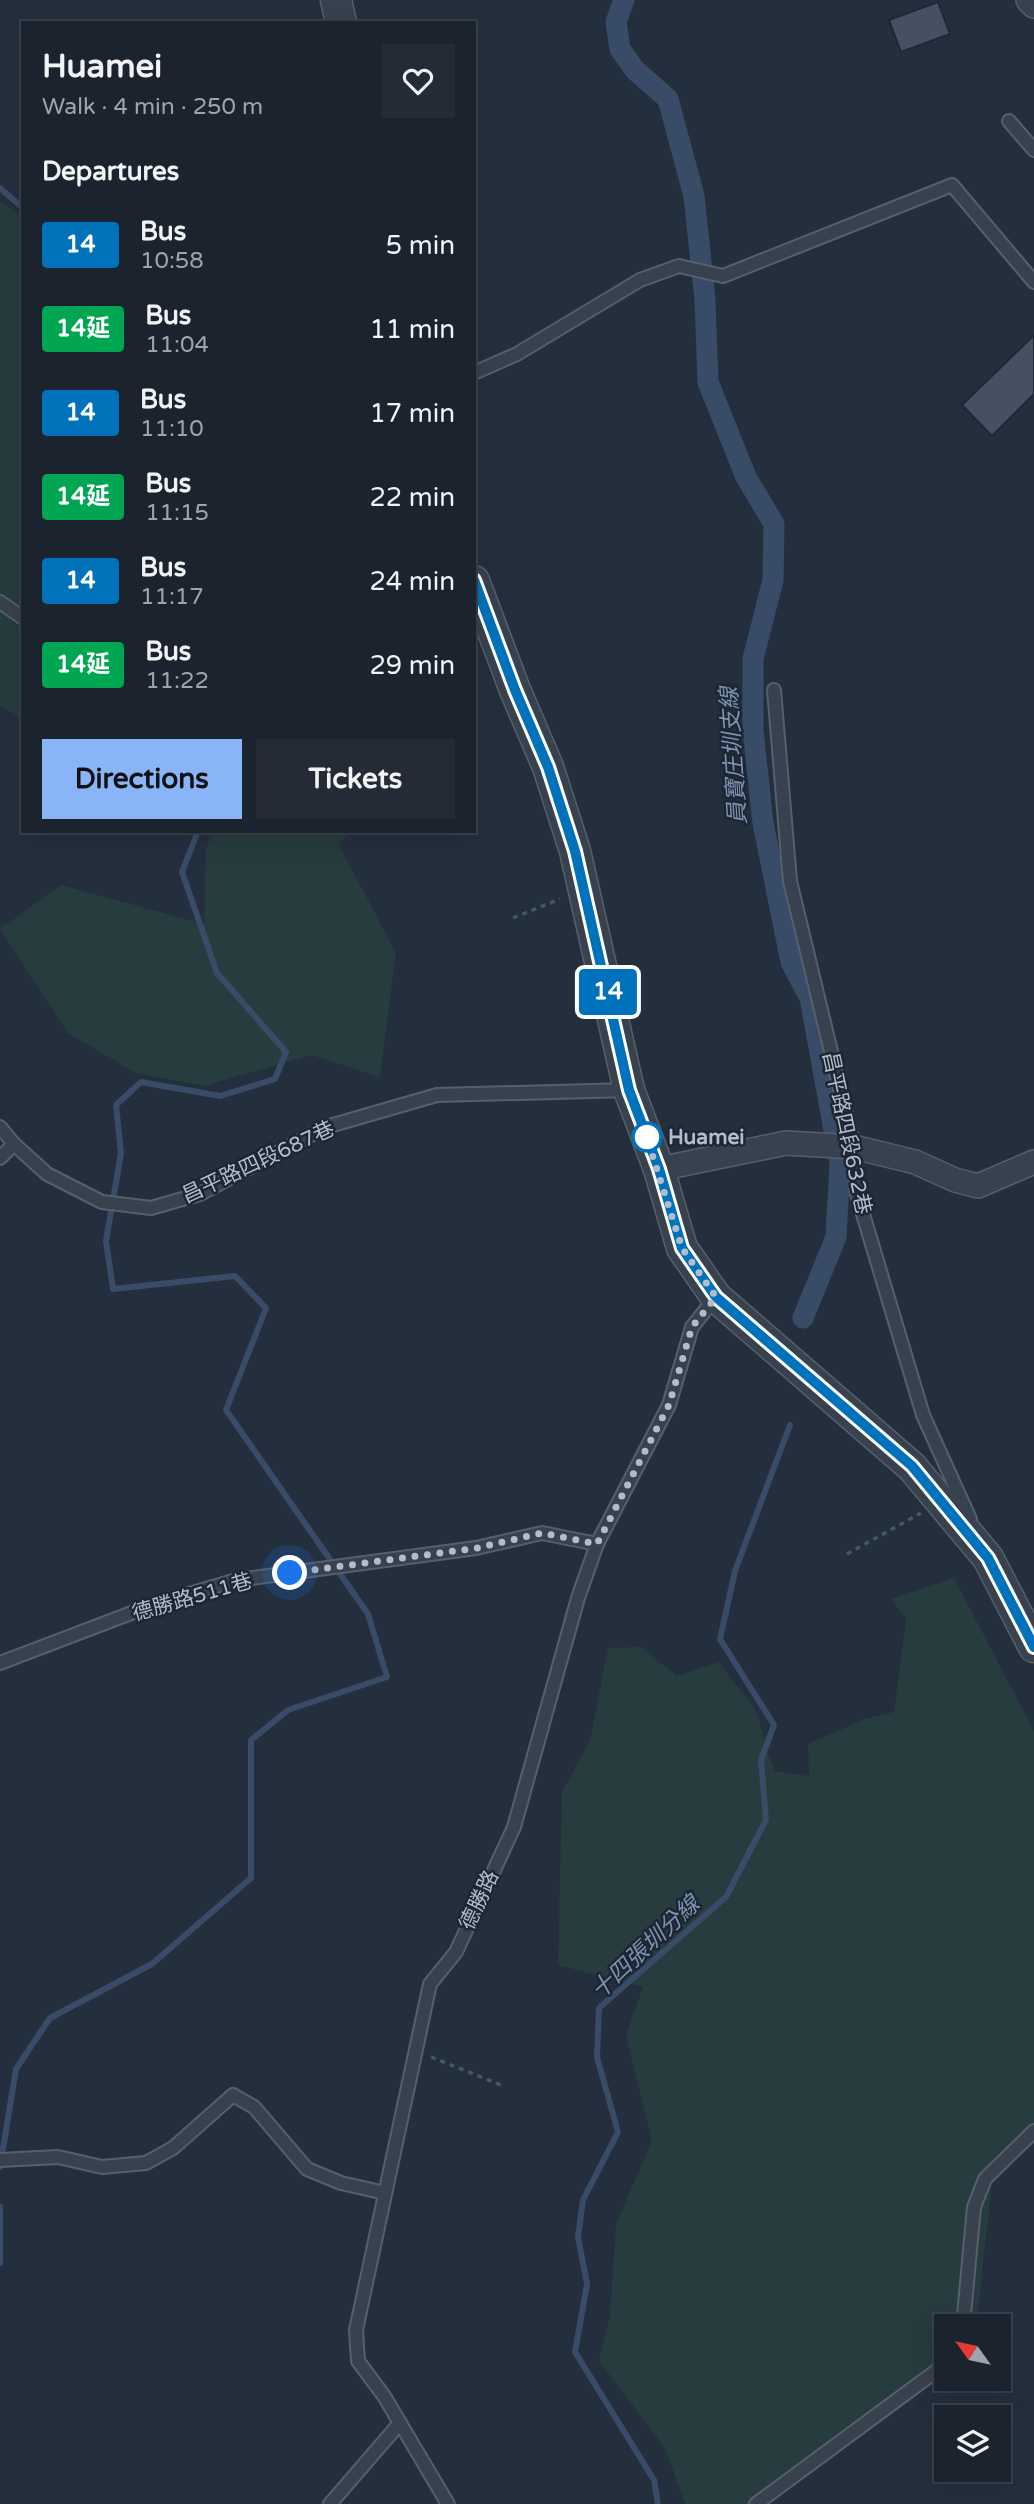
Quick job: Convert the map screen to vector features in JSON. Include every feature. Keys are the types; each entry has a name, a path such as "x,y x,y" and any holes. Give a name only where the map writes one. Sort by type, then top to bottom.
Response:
{"street":[{"path":"336,0 341,21"},
{"path":"1028,0 1034,6"},
{"path":"476,586 515,690 548,767 584,889 629,1090 659,1169 682,1248 716,1297 912,1466 988,1558 1034,1647"},
{"path":"659,1169 786,1143 854,1147 915,1162 955,1180 978,1186 1034,1162"}],"lane":[{"path":"1009,121 1034,150"},
{"path":"476,372 517,354 640,280 679,266 723,276 952,185 1034,282"},
{"path":"0,602 21,617"},
{"name":"昌平路四段632巷","path":"774,691 790,881 854,1147 857,1194 923,1415 988,1558"},
{"name":"昌平路四段687巷","path":"14,1144 47,1174 102,1202 151,1208 200,1194 326,1127 436,1095 629,1090"},
{"path":"0,1128 14,1144 0,1158"},
{"name":"德勝路","path":"448,2504 400,2423 358,2361 356,2330 415,2051 430,1984 456,1951 514,1826 578,1598 597,1544 669,1405 692,1327 716,1297"},
{"name":"德勝路511巷","path":"0,1663 155,1604 237,1580 477,1548 542,1533 597,1544"},
{"path":"7,2160 58,2157 102,2167 146,2163 173,2148 233,2095 254,2107 307,2169 341,2183 385,2193"},
{"path":"964,2314 974,2207 981,2188 996,2165 1034,2131"},
{"path":"756,2504 934,2373"},
{"path":"330,2504 400,2423"}],"path":[{"path":"513,918 584,889"},
{"path":"847,1554 941,1502"},
{"path":"415,2051 501,2085"}],"green space":[{"path":"0,202 21,216 21,720 0,704"},
{"path":"213,833 348,833 339,845 396,953 380,1077 311,1055 204,1086 136,1073 68,1033 0,929 61,885 204,924 206,848"},
{"path":"954,1578 1034,1731 1034,2143 992,2181 977,2314 934,2314 934,2372 750,2504 685,2504 665,2448 599,2361 610,2316 616,2225 652,2140 626,2035 643,1987 558,1965 562,1792 590,1741 608,1648 641,1647 677,1676 719,1662 756,1711 774,1771 809,1776 808,1744 865,1719 894,1712 906,1619 891,1599"}],"building":[{"path":"938,2 950,34 901,52 889,20"},
{"path":"1034,335 1034,394 992,436 962,405"}],"waterway":[{"name":"員寶庄圳支線","path":"624,0 616,22 620,49 635,70 668,99 694,196 705,300 708,382 746,477 774,524 773,580 753,659 753,730 763,823 791,962 810,998 840,1163 836,1237 803,1318"},
{"path":"0,188 21,206"},
{"path":"0,2167 16,2069 50,2018 152,1964 251,1878 251,1740 288,1710 387,1677 368,1614 226,1410 266,1308 235,1276 113,1289 106,1241 121,1153 116,1105 141,1082 220,1096 275,1079 286,1052 217,973 182,872 197,833"},
{"name":"十四張圳分線","path":"658,2504 654,2480 575,2352 587,2284 578,2237 583,2200 618,2132 597,2057 599,2008 726,1897 766,1820 761,1760 774,1725 720,1639 735,1571 790,1425"},
{"path":"0,2207 0,2263"}],"bus line":[{"name":"14","path":"476,586 515,690 548,767 575,851 629,1090 659,1169 682,1248 716,1297 912,1466 988,1558 1034,1647"}],"place":[{"name":"Huamei","path":"647,1137"}],"route":[{"path":"290,1573 477,1548 542,1533 597,1544 669,1405 692,1327 716,1297 682,1248 659,1169 644,1129 647,1137"}]}
